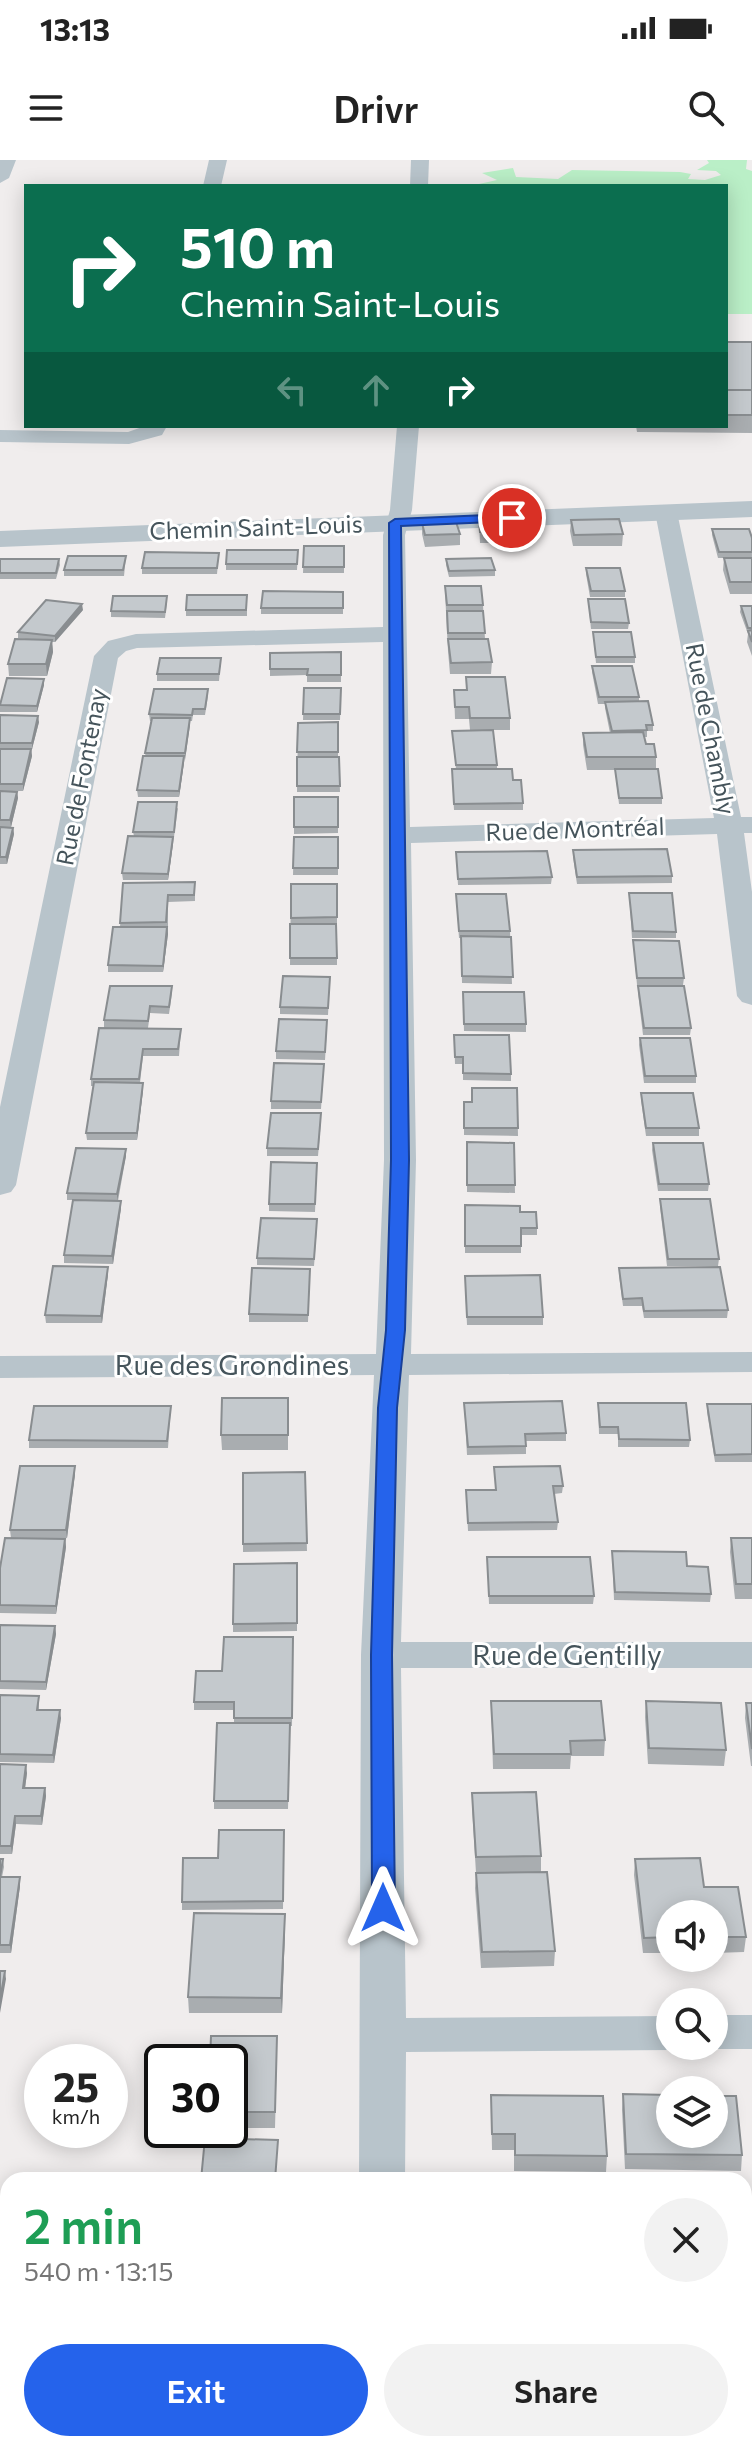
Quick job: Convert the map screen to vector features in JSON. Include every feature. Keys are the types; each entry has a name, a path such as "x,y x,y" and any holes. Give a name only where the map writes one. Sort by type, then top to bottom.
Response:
{"street":[{"path":"0,178 7,160"},
{"path":"212,184 218,160"},
{"path":"419,184 420,160"},
{"path":"0,436 129,438 155,431 156,428"},
{"path":"382,2172 381,1655 396,1330 400,1160 395,523 401,510 408,428"},
{"name":"Chemin Saint-Louis","path":"0,539 752,509"},
{"name":"Rue de Chambly","path":"666,512 740,825 752,996"},
{"name":"Rue de Fontenay","path":"0,1185 106,656 117,646 136,641 394,634"},
{"name":"Rue de Montréal","path":"397,835 740,825"},
{"name":"Rue des Grondines","path":"0,1367 217,1363 752,1362"},
{"name":"Rue de Gentilly","path":"381,1655 752,1655"},
{"path":"728,2032 752,2032"},
{"path":"384,2035 656,2033"}],"green space":[{"path":"707,160 747,160 746,169 752,171 752,314 728,314 728,184 479,184 497,180 482,173 513,168 516,177 558,179 572,170 680,172 691,174 688,179 705,180 721,175 716,171 697,170 709,163"}],"building":[{"path":"728,342 752,342 752,390 728,390"},
{"path":"728,390 752,390 752,415 728,415"},
{"path":"619,519 623,534 574,535 571,520"},
{"path":"479,521 514,521 515,532 480,532"},
{"path":"456,522 460,534 425,535 422,523"},
{"path":"712,529 749,529 752,552 719,552"},
{"path":"304,546 344,546 344,567 303,567"},
{"path":"227,550 298,550 297,564 226,564"},
{"path":"145,552 219,553 217,568 142,568"},
{"path":"68,556 126,556 123,570 64,570"},
{"path":"491,558 495,570 449,571 446,559"},
{"path":"724,558 752,558 752,582 730,582"},
{"path":"0,559 59,559 56,573 0,573"},
{"path":"586,568 620,568 625,591 591,591"},
{"path":"445,586 481,586 483,605 447,605"},
{"path":"263,591 343,592 343,608 261,608"},
{"path":"187,595 247,595 246,610 186,610"},
{"path":"113,596 167,596 165,612 111,611"},
{"path":"588,599 625,599 629,623 591,622"},
{"path":"46,600 82,604 55,636 18,632"},
{"path":"741,606 752,606 752,628 748,628"},
{"path":"447,611 483,611 485,633 448,633"},
{"path":"593,632 631,632 635,657 596,657"},
{"path":"15,639 52,640 46,664 8,664"},
{"path":"448,639 488,639 492,662 451,663"},
{"path":"341,652 341,675 307,675 308,669 270,669 270,653"},
{"path":"160,658 221,658 219,674 157,674"},
{"path":"592,666 632,666 639,697 599,697"},
{"path":"466,677 505,677 510,718 470,718 469,707 455,707 454,690 467,690"},
{"path":"7,678 44,679 37,706 0,705"},
{"path":"304,688 341,688 340,714 303,714"},
{"path":"154,689 208,689 205,709 193,709 192,715 149,714"},
{"path":"648,701 653,725 646,725 647,730 612,731 605,702"},
{"path":"0,715 38,716 32,743 0,743"},
{"path":"152,718 190,718 185,753 145,753"},
{"path":"338,722 338,752 297,752 298,723"},
{"path":"493,730 497,765 456,765 452,731"},
{"path":"643,732 646,744 654,744 656,757 587,757 583,733"},
{"path":"0,749 31,749 23,784 0,784"},
{"path":"143,756 184,756 179,791 137,790"},
{"path":"297,757 339,757 340,786 297,786"},
{"path":"452,769 512,769 513,780 521,780 523,803 454,804"},
{"path":"615,769 658,769 662,798 619,798"},
{"path":"0,791 17,792 10,820 0,820"},
{"path":"294,797 338,797 338,827 294,827"},
{"path":"138,802 177,802 174,832 133,832"},
{"path":"0,827 13,828 6,857 0,857"},
{"path":"128,836 173,837 168,874 122,873"},
{"path":"294,837 338,837 338,868 293,868"},
{"path":"667,849 672,876 577,877 573,850"},
{"path":"547,851 552,877 458,879 456,852"},
{"path":"195,882 194,895 168,895 166,922 120,923 123,883"},
{"path":"291,884 337,884 337,917 291,918"},
{"path":"629,893 672,893 676,932 633,931"},
{"path":"456,894 506,894 510,931 459,931"},
{"path":"290,924 336,924 337,958 290,958"},
{"path":"113,927 167,927 163,966 108,965"},
{"path":"461,936 511,937 513,977 462,976"},
{"path":"633,940 679,941 684,978 637,978"},
{"path":"283,976 330,977 328,1008 280,1007"},
{"path":"110,986 172,986 169,1007 150,1006 148,1021 104,1020"},
{"path":"638,986 684,986 691,1028 644,1028"},
{"path":"463,992 524,992 526,1024 464,1024"},
{"path":"279,1019 327,1020 325,1052 276,1051"},
{"path":"99,1028 181,1029 178,1049 143,1049 139,1079 91,1079"},
{"path":"454,1035 509,1035 511,1074 463,1073 463,1057 455,1057"},
{"path":"640,1038 690,1038 696,1076 645,1076"},
{"path":"274,1063 324,1064 321,1102 271,1101"},
{"path":"94,1082 143,1083 137,1133 86,1133"},
{"path":"472,1088 517,1088 518,1128 464,1128 464,1102 472,1102"},
{"path":"641,1093 693,1093 699,1128 646,1128"},
{"path":"271,1113 321,1113 318,1149 267,1148"},
{"path":"467,1142 514,1143 515,1185 467,1185"},
{"path":"653,1143 703,1143 709,1184 659,1184"},
{"path":"76,1148 126,1149 117,1194 67,1193"},
{"path":"271,1162 317,1163 315,1204 269,1204"},
{"path":"660,1199 710,1199 719,1259 668,1259"},
{"path":"73,1200 121,1201 112,1256 64,1255"},
{"path":"465,1205 520,1206 520,1212 536,1212 537,1228 521,1228 521,1246 465,1246"},
{"path":"261,1218 317,1219 314,1259 257,1258"},
{"path":"53,1266 108,1267 101,1316 45,1315"},
{"path":"720,1267 728,1310 644,1311 642,1298 623,1299 619,1268"},
{"path":"252,1268 310,1269 308,1315 249,1314"},
{"path":"540,1275 543,1317 467,1317 465,1276"},
{"path":"222,1398 288,1398 288,1435 221,1435"},
{"path":"562,1401 566,1433 525,1434 526,1446 468,1447 464,1403"},
{"path":"598,1403 686,1403 690,1440 619,1439 618,1427 600,1427"},
{"path":"707,1404 752,1404 752,1454 715,1455"},
{"path":"34,1406 171,1406 167,1441 29,1440"},
{"path":"20,1466 75,1466 66,1530 10,1530"},
{"path":"560,1466 563,1486 553,1486 558,1522 468,1523 466,1490 496,1490 494,1467"},
{"path":"305,1472 307,1543 243,1544 243,1473"},
{"path":"5,1538 65,1539 56,1606 0,1605 0,1568"},
{"path":"731,1538 752,1538 752,1584 736,1584"},
{"path":"612,1551 686,1552 687,1566 708,1567 711,1594 615,1592"},
{"path":"487,1557 590,1557 594,1596 489,1596"},
{"path":"297,1563 297,1623 233,1624 234,1564"},
{"path":"0,1625 55,1626 46,1682 0,1681"},
{"path":"224,1637 293,1637 292,1718 234,1718 234,1702 194,1702 196,1671 222,1671"},
{"path":"0,1695 39,1696 37,1710 60,1710 53,1755 0,1754"},
{"path":"491,1701 601,1701 605,1740 570,1741 571,1754 494,1754"},
{"path":"646,1701 721,1703 726,1750 649,1748"},
{"path":"746,1703 752,1703 752,1749"},
{"path":"217,1723 290,1723 288,1801 214,1801"},
{"path":"0,1764 26,1765 23,1788 45,1788 41,1816 15,1816 11,1846 0,1846"},
{"path":"536,1792 541,1856 476,1857 472,1793"},
{"path":"219,1830 284,1830 283,1901 182,1902 183,1858 218,1858"},
{"path":"700,1858 704,1887 738,1887 746,1937 728,1937 728,1900 656,1900 656,1938 644,1938 635,1859"},
{"path":"547,1872 555,1951 482,1952 476,1873"},
{"path":"0,1877 20,1877 10,1945 0,1945"},
{"path":"194,1913 285,1914 281,1998 188,1997"},
{"path":"0,1971 5,1971 0,2000"},
{"path":"211,2036 277,2036 275,2112 248,2112 248,2044 211,2044"},
{"path":"623,2094 656,2095 656,2148 728,2148 728,2096 736,2096 742,2155 626,2154"},
{"path":"491,2095 603,2096 607,2156 515,2155 515,2134 492,2134"},
{"path":"248,2139 278,2140 276,2172 202,2172 204,2148 248,2148"}],"route":[{"path":"383,1908 381,1655 388,1408 396,1330 400,1160 395,523 512,518"}]}
